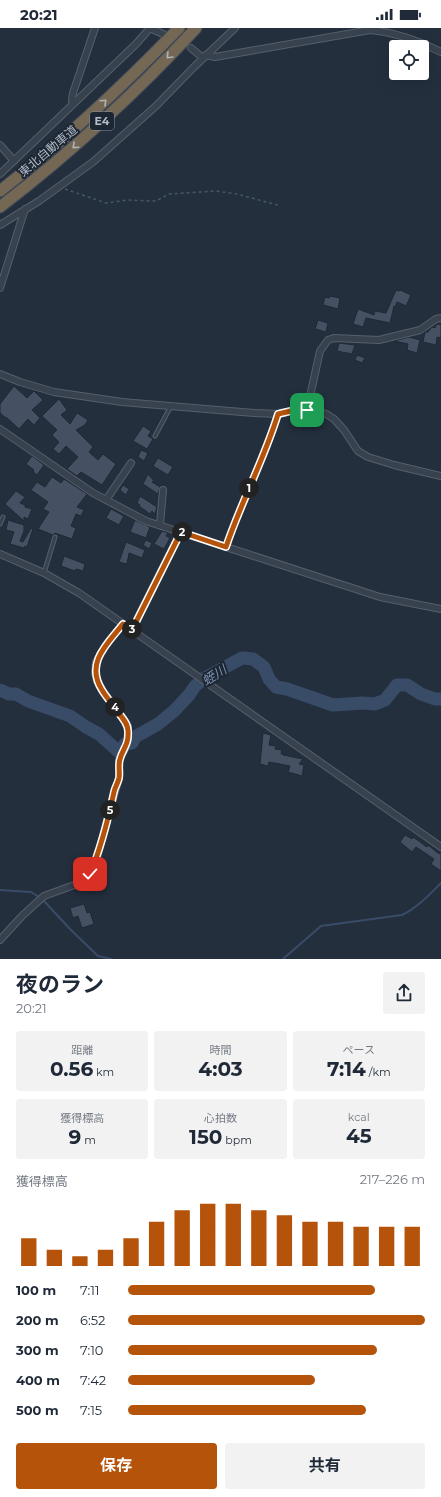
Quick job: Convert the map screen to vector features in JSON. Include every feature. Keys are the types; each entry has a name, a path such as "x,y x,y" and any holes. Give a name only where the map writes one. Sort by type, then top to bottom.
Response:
{"highway":[{"name":"東北自動車道","path":"0,191 42,158 104,102 179,28"},
{"name":"東北自動車道","path":"0,207 73,148 132,93 196,28"}],"street":[{"path":"74,103 72,100 73,93 95,28"},
{"path":"0,174 150,28 163,34"},
{"path":"0,225 60,186 93,162 135,126 235,28"},
{"path":"191,48 205,57 215,57 370,30 411,40 441,52"},
{"path":"0,145 14,161"},
{"path":"0,288 25,209"},
{"path":"307,410 320,351 328,340 334,338 379,340 420,330 436,319 441,318"},
{"path":"0,374 20,382 54,392 115,401 278,414 295,410 321,411 334,419 344,430 358,451 368,457 441,476"},
{"path":"0,429 93,493 160,526 380,597 441,609"},
{"path":"106,500 131,463"},
{"path":"160,526 163,490"},
{"path":"132,630 181,532"},
{"path":"0,554 44,573 79,593 441,847"},
{"path":"0,940 44,896 84,883 88,880 96,861 119,778 119,760 127,743 128,726 102,690 95,673 96,662 123,624"}],"lane":[{"path":"155,436 171,406"},
{"path":"0,524 3,517"},
{"path":"44,573 55,537"}],"path":[{"path":"60,186 68,191 106,203 128,200 151,201 169,194 216,191 237,194 281,206"},
{"path":"226,547 235,519 270,440 278,414"}],"building":[{"path":"396,290 400,290 411,295 406,306 397,302 395,307 394,306 390,323 366,318 363,327 353,324 358,309 374,315 375,311 386,313"},
{"path":"330,296 340,298 338,309 323,305 325,297 329,298"},
{"path":"318,320 328,323 326,332 315,329"},
{"path":"437,324 441,325 441,338 437,337 436,345 423,342 425,332 428,332 432,327 435,328"},
{"path":"409,337 420,340 417,353 407,350 408,344 394,341"},
{"path":"339,343 355,345 352,354 337,351"},
{"path":"357,355 365,358 362,363 355,360"},
{"path":"14,386 27,398 34,391 43,400 32,410 40,418 34,425 28,419 19,429 0,413 0,404"},
{"path":"59,399 67,410 61,415 70,424 77,413 88,420 85,425 76,430 93,447 89,452 98,460 103,454 116,464 102,485 81,472 77,476 67,469 78,457 66,446 59,454 53,449 59,442 52,435 57,430 42,416"},
{"path":"143,426 151,431 148,436 153,439 147,449 133,441"},
{"path":"141,450 148,453 144,461 138,457"},
{"path":"32,456 44,465 37,475 33,472 34,470 26,464"},
{"path":"158,458 173,467 168,475 153,466"},
{"path":"148,474 154,481 152,482 160,487 158,494 143,484"},
{"path":"52,477 61,483 64,479 87,494 77,507 84,510 81,516 76,514 71,526 76,528 72,539 55,533 53,535 38,529 49,512 43,509 48,502 31,490 37,482 45,487"},
{"path":"123,485 129,489 126,495 120,490"},
{"path":"16,491 25,497 20,503 25,505 25,507 32,509 28,519 24,517 24,521 5,504"},
{"path":"140,496 157,507 155,514 152,511 150,514 139,506 140,505 137,503"},
{"path":"111,509 124,516 119,525 106,518"},
{"path":"8,520 24,525 24,531 20,541 23,542 31,528 33,529 27,547 25,546 24,548 10,544 14,532 6,530"},
{"path":"135,520 150,527 146,538 130,532"},
{"path":"162,531 168,533 166,536 170,538 164,549 154,544"},
{"path":"146,540 152,543 149,549 143,545"},
{"path":"126,542 145,550 142,558 129,553 127,564 119,562"},
{"path":"64,556 85,564 83,571 76,569 75,571 61,566"},
{"path":"263,733 271,735 269,745 276,746 275,749 282,750 281,754 303,759 299,764 304,765 302,776 288,772 290,766 269,762 268,766 260,764"},
{"path":"405,835 412,839 413,837 427,847 428,845 439,854 441,851 441,871 431,864 434,859 416,847 412,852 400,842"},
{"path":"84,904 87,913 90,912 94,924 82,928 78,916 73,918 70,908"}],"waterway":[{"name":"蛭川","path":"0,690 9,694 16,694 28,701 70,716 99,734 119,752 125,744 132,743 135,737 158,724 174,711 195,686 205,678 242,658 253,659 264,667 269,679 276,687 287,689 333,705 362,703 375,704 385,700 397,685 407,685 421,694 435,699 441,699"},
{"path":"283,959 321,926 402,915 418,905 441,883"},
{"path":"0,890 31,892 39,897"},
{"path":"43,900 98,956 111,959"}],"route":[{"path":"90,874 96,861 119,778 119,760 128,741 128,726 97,681 95,673 96,662 106,645 123,624 132,630 181,532 226,547 235,519 270,440 278,414 295,410 307,410"}]}
